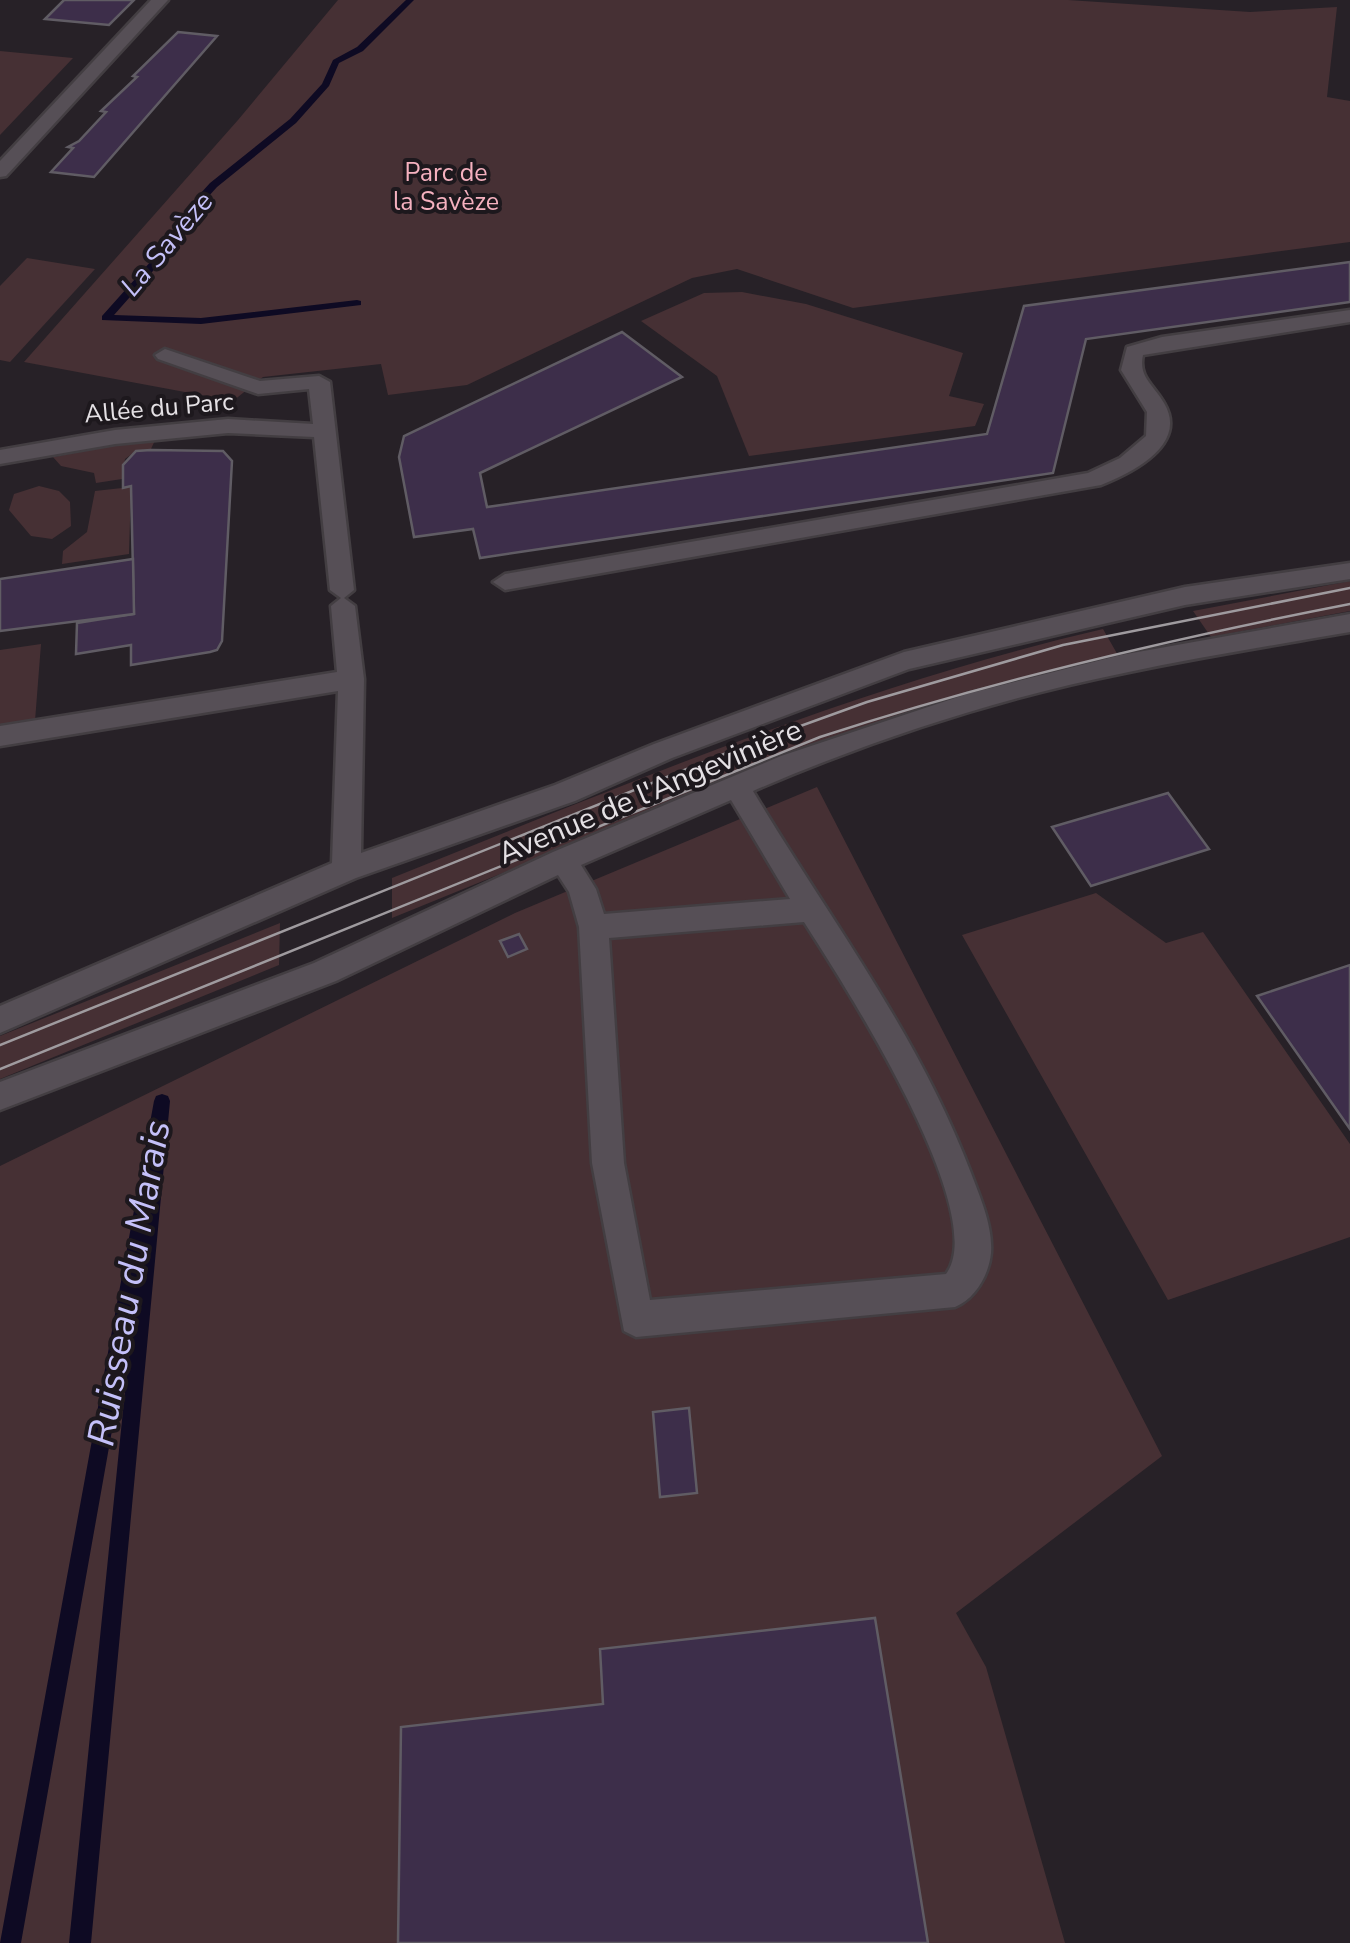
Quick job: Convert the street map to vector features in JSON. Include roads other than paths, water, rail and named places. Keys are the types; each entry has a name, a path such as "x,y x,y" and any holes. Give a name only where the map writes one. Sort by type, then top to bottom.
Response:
{"street":[{"path":"0,172 160,0"},
{"path":"505,582 1093,480 1136,458 1158,430 1159,414 1131,375 1129,362 1134,351 1162,343 1350,316"},
{"path":"165,355 258,388 319,382 351,679 346,870"},
{"name":"Allée du Parc","path":"0,457 116,437 228,426 324,431"},
{"name":"Avenue de l'Angevinière","path":"0,1020 346,870 565,793 664,751 904,661 1185,596 1350,571"},
{"name":"Avenue de l'Angevinière","path":"0,1096 325,972 563,860 791,764 968,704 1121,664 1350,622"},
{"path":"0,736 351,679"},
{"path":"563,860 582,888 594,927 608,1163 636,1320 956,1290 970,1272 974,1251 967,1207 940,1134 879,1010 737,787"},
{"path":"594,927 814,909"}],"waterway":[{"name":"La Savèze","path":"357,303 201,321 106,318 164,252 213,185 293,121 326,84 336,62 360,49 410,0"},
{"name":"Ruisseau du Marais","path":"10,1943 162,1101 80,1943"}],"tram line":[{"path":"0,1045 734,750 867,702 1063,645 1350,588"},
{"path":"0,1069 820,737 1083,662 1350,604"}],"park label":[{"name":"Parc de la Savèze","path":"446,188"}]}
